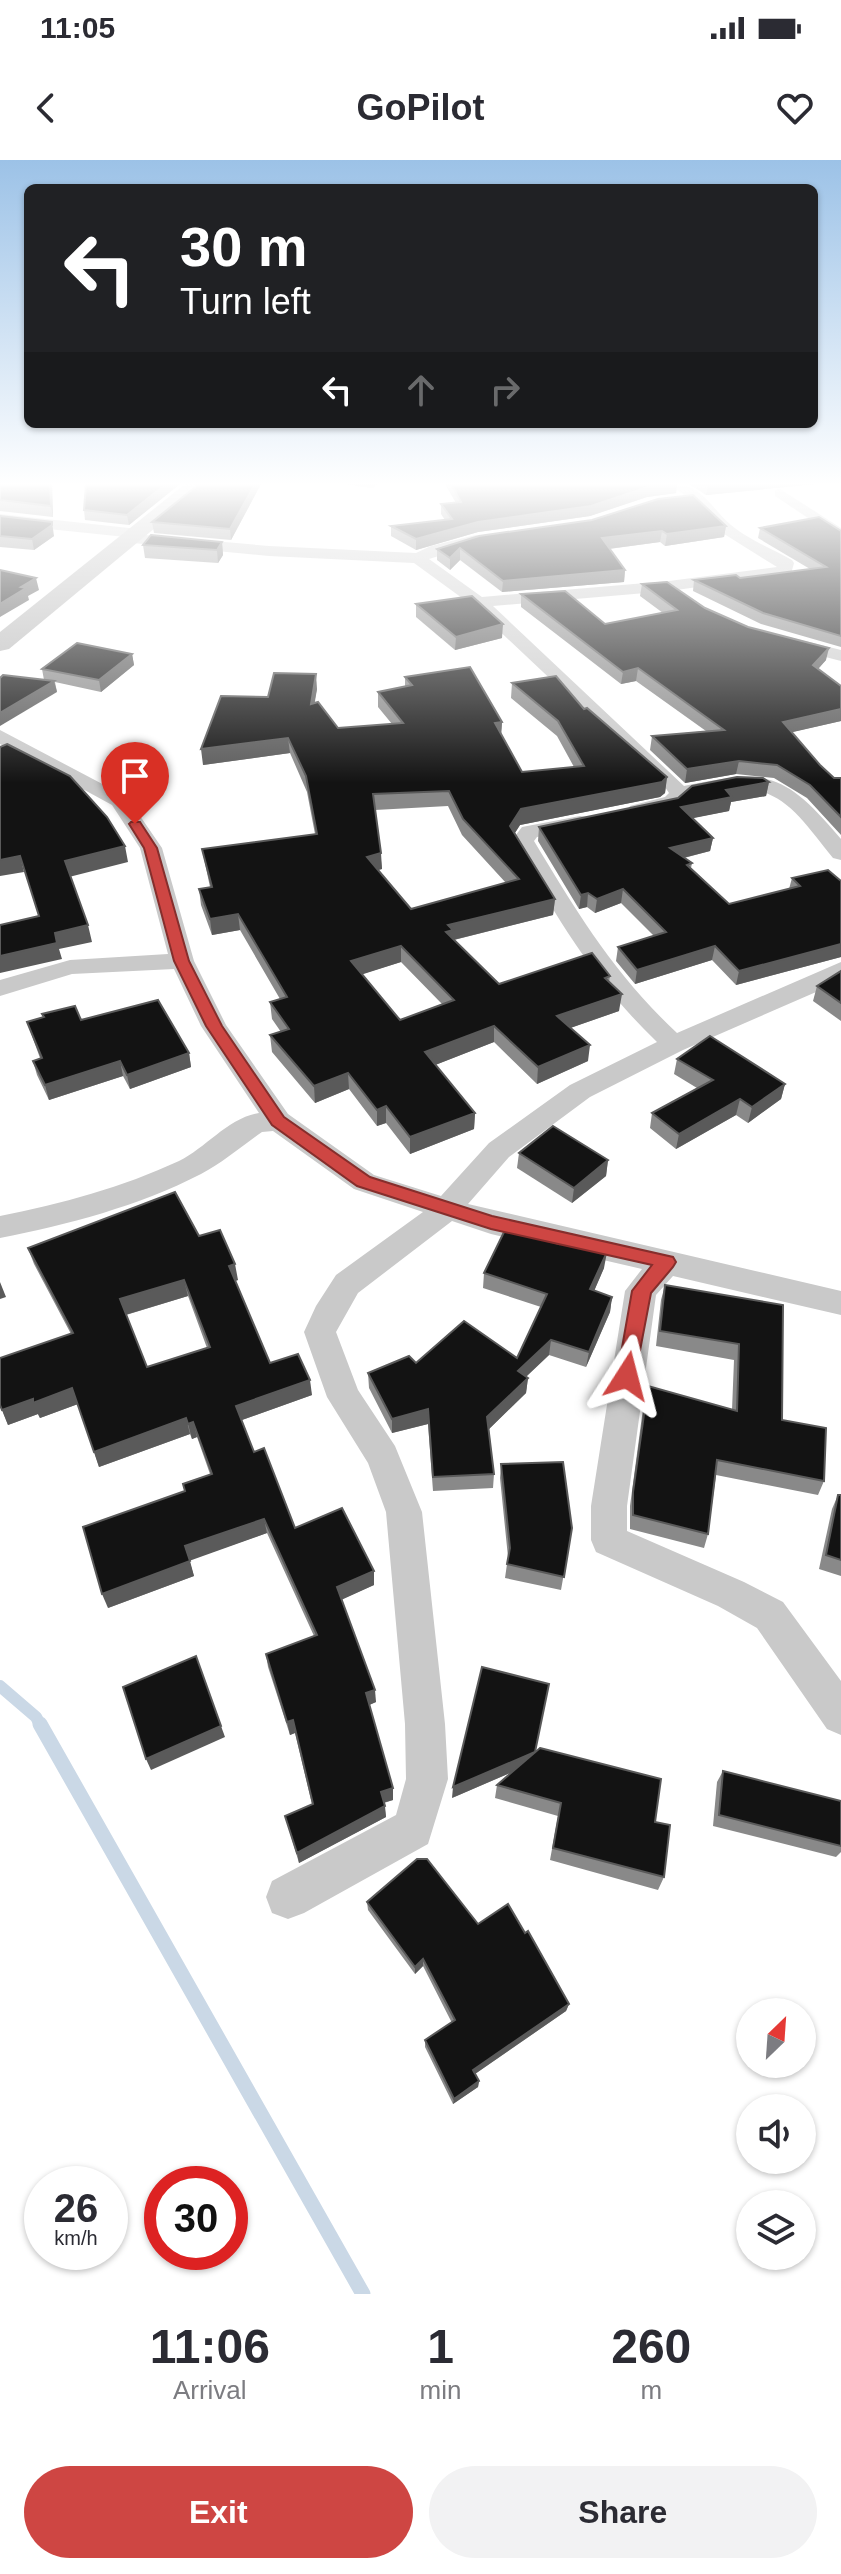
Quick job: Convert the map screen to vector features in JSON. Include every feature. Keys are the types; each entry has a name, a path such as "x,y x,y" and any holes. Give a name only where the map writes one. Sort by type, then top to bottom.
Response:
{"main road":[{"path":"0,644 76,584"}],"street":[{"path":"453,584 479,602 679,793"},
{"path":"479,602 690,584"},
{"path":"669,586 689,600"},
{"path":"768,636 835,653"},
{"path":"0,736 120,801 151,848 182,961 214,1026 278,1121 364,1182 491,1223 841,1303"},
{"path":"679,793 729,783 766,784 783,792 841,853"},
{"path":"674,1044 639,1011 584,943 523,840 530,832 668,805 676,800 679,793"},
{"path":"0,988 70,967 182,961"},
{"path":"288,1897 413,1829 427,1779 425,1724 404,1512 383,1457 344,1397 320,1332 347,1284 447,1209 499,1150 568,1099 674,1044 814,984 841,969"},
{"path":"0,1227 46,1218 153,1184 193,1166 255,1123 278,1121"},
{"path":"667,1262 641,1291 611,1491 609,1540 731,1594 770,1615 841,1715"}],"building":[{"path":"0,584 27,584 21,587 26,588 0,604"},
{"path":"642,584 669,584 705,608 748,627 829,648 813,665 841,686 841,709 783,722 820,765 834,778 841,778 841,817 810,785 777,765 739,761 687,769 652,736 724,730 638,668 623,672 521,594 565,591 605,624 677,610"},
{"path":"701,584 841,584 841,636 763,613"},
{"path":"472,596 503,624 456,637 416,604"},
{"path":"77,643 132,654 99,680 42,669"},
{"path":"470,667 502,722 495,723 522,772 584,766 558,721 512,683 556,676 584,709 587,708 667,777 662,782 521,809 510,826 555,899 448,925 453,930 446,932 499,984 592,953 610,976 605,978 622,994 557,1016 590,1045 538,1067 494,1026 425,1052 475,1113 410,1137 386,1106 377,1110 348,1073 314,1086 270,1035 289,1029 270,1002 287,997 238,914 210,919 199,889 212,887 202,849 317,834 306,776 288,738 201,749 221,696 268,697 274,673 316,674 311,704 318,702 338,728 403,723 378,692 412,685 405,677","holes":["449,791 463,819 519,879 411,909 367,857 381,853 373,794","401,946 454,1000 400,1020 351,961"]},
{"path":"3,675 54,681 0,713 0,678"},
{"path":"7,744 70,776 107,817 125,846 65,861 88,925 55,933 57,943 0,956 0,925 39,916 20,856 0,860 0,747"},
{"path":"737,777 763,778 769,782 726,790 732,797 681,807 713,838 670,848 692,863 687,865 729,904 800,886 792,878 828,870 841,881 841,944 739,971 715,946 637,970 618,947 666,932 623,889 597,899 588,893 581,895 539,827 678,798 692,786"},
{"path":"841,971 841,1003 817,986"},
{"path":"158,1000 189,1053 127,1075 120,1061 45,1085 33,1061 42,1058 27,1022 44,1017 42,1014 75,1006 81,1020"},
{"path":"710,1036 785,1084 752,1107 740,1099 679,1134 652,1113 713,1080 677,1059"},
{"path":"553,1126 608,1160 574,1188 519,1153"},
{"path":"175,1192 199,1236 220,1230 235,1264 229,1266 270,1363 298,1354 310,1380 236,1406 254,1452 264,1448 295,1528 342,1508 374,1571 337,1587 375,1690 366,1693 393,1788 381,1792 385,1806 297,1853 285,1816 313,1804 293,1720 287,1722 266,1654 317,1635 264,1519 185,1546 190,1561 102,1594 83,1527 185,1491 183,1484 212,1474 193,1422 188,1424 186,1418 94,1452 72,1388 33,1403 33,1399 2,1410 0,1358 73,1333 28,1248","holes":["184,1280 210,1347 147,1367 120,1299"]},
{"path":"506,1228 559,1244 562,1238 574,1240 607,1252 590,1289 612,1297 589,1352 551,1340 518,1371 528,1378 487,1417 494,1474 433,1477 428,1409 392,1419 368,1373 409,1356 416,1363 464,1321 517,1358 547,1294 484,1273"},
{"path":"665,1285 783,1305 782,1420 826,1428 824,1481 717,1460 708,1534 633,1515 633,1492 648,1386 737,1411 739,1344 660,1331"},
{"path":"563,1462 572,1528 564,1577 507,1564 510,1548 501,1464"},
{"path":"838,1495 841,1495 841,1560 826,1555"},
{"path":"196,1656 221,1726 146,1759 123,1687"},
{"path":"482,1667 549,1684 535,1752 453,1787"},
{"path":"540,1748 661,1779 655,1822 670,1825 664,1877 553,1848 561,1803 497,1785"},
{"path":"723,1771 841,1801 841,1846 719,1815"},
{"path":"417,1859 427,1859 478,1924 508,1904 525,1933 528,1931 569,2004 473,2070 479,2081 454,2099 425,2040 455,2020 423,1959 415,1967 367,1902"}],"waterway":[{"path":"0,1686 36,1717 41,1726"},
{"path":"40,1724 363,2294"}],"route":[{"path":"135,824 151,848 182,961 214,1026 278,1121 364,1182 491,1223 667,1262 641,1291 627,1376"}]}
